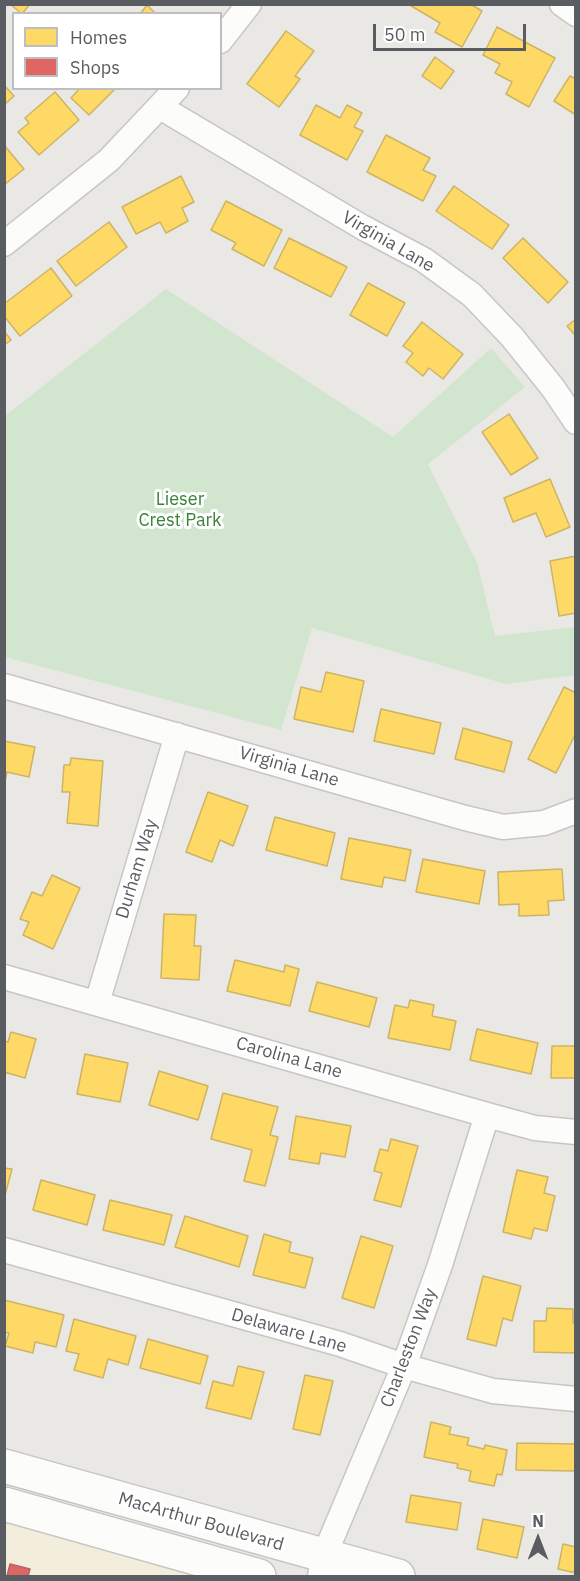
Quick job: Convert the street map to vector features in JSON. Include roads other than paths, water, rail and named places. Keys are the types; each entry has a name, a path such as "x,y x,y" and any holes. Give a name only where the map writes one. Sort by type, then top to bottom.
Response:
{"street":[{"path":"222,38 249,4"},
{"path":"562,4 576,14"},
{"path":"4,244 109,160 175,90"},
{"name":"Virginia Lane","path":"160,107 362,227 424,261 472,295 513,337 576,422"},
{"name":"Virginia Lane","path":"4,686 465,818 503,826 544,823 576,811"},
{"name":"Durham Way","path":"97,1003 177,735"},
{"name":"Carolina Lane","path":"4,977 487,1115 535,1128 576,1132"},
{"name":"Charleston Way","path":"322,1566 404,1366 440,1265 487,1115"},
{"name":"Delaware Lane","path":"4,1250 340,1344 404,1366 493,1391 576,1399"},
{"name":"MacArthur Boulevard","path":"4,1466 322,1566 398,1576"},
{"name":"MacArthur Boulevard","path":"4,1504 259,1576"}],"park label":[{"name":"Lieser Crest Park","path":"180,510"}]}
